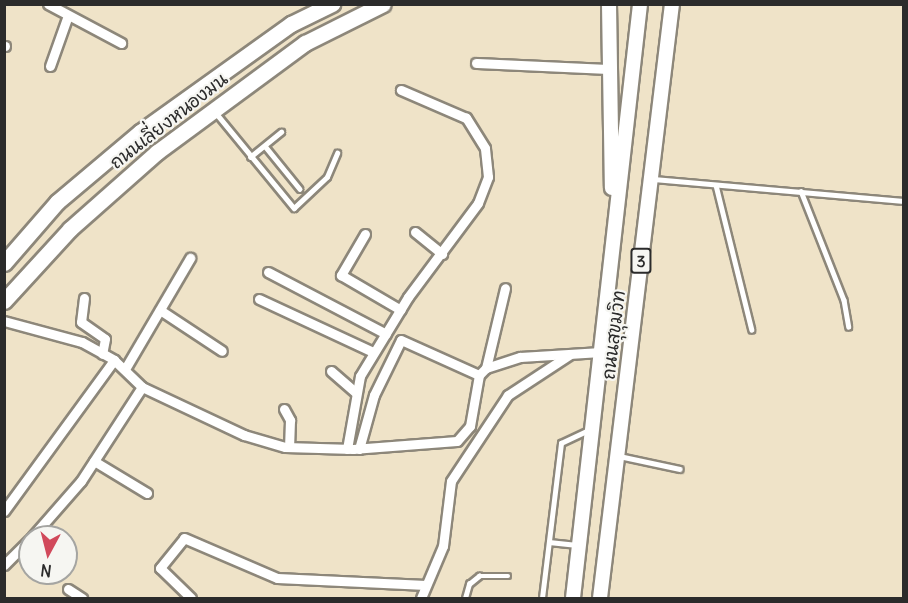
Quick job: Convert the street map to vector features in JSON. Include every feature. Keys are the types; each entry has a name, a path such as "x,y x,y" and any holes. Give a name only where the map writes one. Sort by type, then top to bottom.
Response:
{"highway":[{"name":"ถนนเลี่ยงหนองมน","path":"4,263 57,202 140,132 291,24 332,4"},
{"name":"ถนนเลี่ยงหนองมน","path":"4,301 70,230 157,152 305,43 383,4"},
{"path":"140,132 157,152"}],"main road":[{"path":"609,4 615,223"},
{"name":"ถนนสุขุมวิท","path":"573,598 640,4"},
{"name":"ถนนสุขุมวิท","path":"600,598 672,4"},
{"path":"579,545 606,548"}],"street":[{"path":"48,4 67,18 121,43"},
{"path":"50,66 67,18"},
{"path":"476,63 609,69"},
{"path":"347,449 355,392 373,352 478,203 488,177 485,148 466,118 401,90"},
{"path":"415,232 442,254"},
{"path":"366,234 340,275 401,310"},
{"path":"125,369 190,258"},
{"path":"268,272 386,334"},
{"path":"4,321 82,342 114,360 142,387 244,435 289,447 359,449 457,441 470,426 482,371 505,288"},
{"path":"84,298 81,322 105,339 102,354"},
{"path":"259,299 373,352"},
{"path":"160,310 222,351"},
{"path":"359,449 374,395 401,340 482,371 520,357 601,352"},
{"path":"421,598 443,546 451,481 507,395 571,354"},
{"path":"4,511 114,360"},
{"path":"331,371 355,392"},
{"path":"42,525 94,461 142,387"},
{"path":"284,409 290,420 289,447"},
{"path":"94,461 147,494"},
{"path":"191,598 160,568 184,537 277,578 426,585"},
{"path":"4,565 18,551"},
{"path":"68,589 82,598"}],"lane":[{"path":"213,109 294,208 327,177 337,153"},
{"path":"250,157 281,132"},
{"path":"265,146 300,189"},
{"path":"651,178 903,201"},
{"path":"716,185 752,330"},
{"path":"801,191 844,300 849,327"},
{"path":"542,598 561,443 592,428"},
{"path":"617,455 680,469"},
{"path":"549,542 579,545"},
{"path":"465,598 469,584 479,576 508,576"}]}
